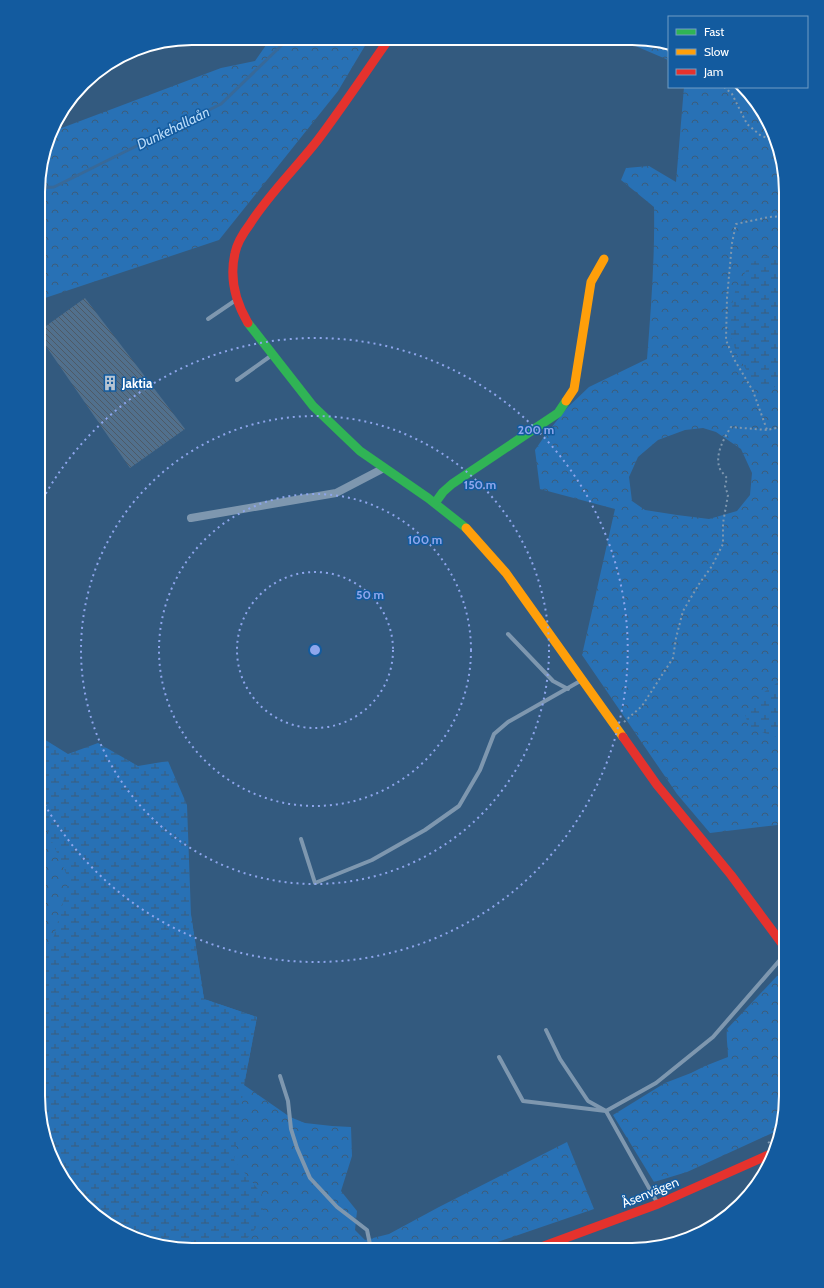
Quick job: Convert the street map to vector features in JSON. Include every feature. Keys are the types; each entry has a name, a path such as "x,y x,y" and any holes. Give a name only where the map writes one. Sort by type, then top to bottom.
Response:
{"street":[{"path":"385,45 316,142 262,205 245,231 235,252 232,271 236,300 248,324 313,406 360,450 435,503 468,530 506,573 657,785 731,875 779,940"},
{"path":"435,503 443,492 452,484 558,413 574,389 591,282 604,259"},
{"path":"191,518 336,493 384,468"},
{"name":"Åsenvägen","path":"552,1243 658,1204 766,1156"}],"lane":[{"path":"208,319 236,300"},
{"path":"237,380 272,355"},
{"path":"508,634 553,681 568,689"},
{"path":"301,839 315,883 372,860 424,830 459,806 480,770 494,734 508,722 583,680"},
{"path":"499,1057 523,1101 606,1111 656,1083 713,1037 779,961"},
{"path":"546,1030 560,1059 588,1101 606,1111 658,1204"},
{"path":"280,1076 288,1101 291,1129 297,1148 310,1178 337,1207 367,1230 370,1243"}],"path":[{"path":"725,88 732,94 747,124 760,136 769,139"},
{"path":"766,430 753,391 734,359 726,340 727,298 732,243 736,224 779,216"},
{"path":"617,729 642,706 673,658 676,638 683,611 712,566 723,544 723,523 728,495 725,486 727,478 721,470 718,462 722,440 731,427 766,430 779,427"}],"green space":[{"path":"266,45 365,45 338,91 219,240 45,298 45,182 50,154 59,129 221,68 255,61"},
{"path":"633,45 651,46 668,50 668,60"},
{"path":"684,88 736,88 749,102 764,127 774,154 778,173 779,825 710,833 677,794 582,655 615,509 540,489 535,450 568,407 589,387 647,359 653,264 654,207 621,180 626,168 649,166 676,182","holes":["703,428 716,432 741,449 752,473 750,495 737,511 709,519 645,510 632,501 629,477 638,457 658,440 685,430"]},
{"path":"773,254 779,257 779,377 775,387 766,391 754,382 737,355 730,333 733,296 750,263"},
{"path":"779,682 779,738 749,728 745,714 760,695"},
{"path":"45,740 68,754 98,743 138,766 168,761 187,805 191,915 204,999 257,1017 244,1085 234,1160 262,1194 264,1218 246,1240 182,1243 154,1238 136,1232 118,1223 95,1207 75,1186 60,1161 50,1134 45,1106 45,948 54,936 69,880 45,826"},
{"path":"45,826 191,915 204,999 257,1017 244,1085 290,1117 305,1123 351,1127 352,1156 341,1191 357,1211 355,1230 365,1240 389,1234 567,1142 594,1209 494,1243 182,1243 154,1238 136,1232 102,1213 81,1193 65,1170 56,1152 46,1115"},
{"path":"777,976 779,976 779,1106 774,1132 687,1172 654,1182 613,1115 665,1083 728,1057 727,1029"}],"building":[{"name":"Jaktia","path":"85,298 185,429 130,468 45,345 45,327"}],"waterway":[{"name":"Dunkehallaån","path":"45,188 54,187 221,104 282,45"}],"traffic: fast":[{"path":"248,323 313,406 360,451 428,498 466,528"},
{"path":"435,503 443,492 452,484 558,413 566,401"}],"traffic: slow":[{"path":"566,401 574,389 591,282 604,259"},
{"path":"466,528 506,573 623,737"}],"traffic: jam":[{"path":"248,323 243,315 234,290 233,263 239,242 245,230 265,202 326,129 385,45"},
{"path":"623,737 657,785 731,875 779,940"},
{"path":"552,1243 658,1204 766,1156"}],"place":[{"name":"Jaktia","path":"110,383"}]}
